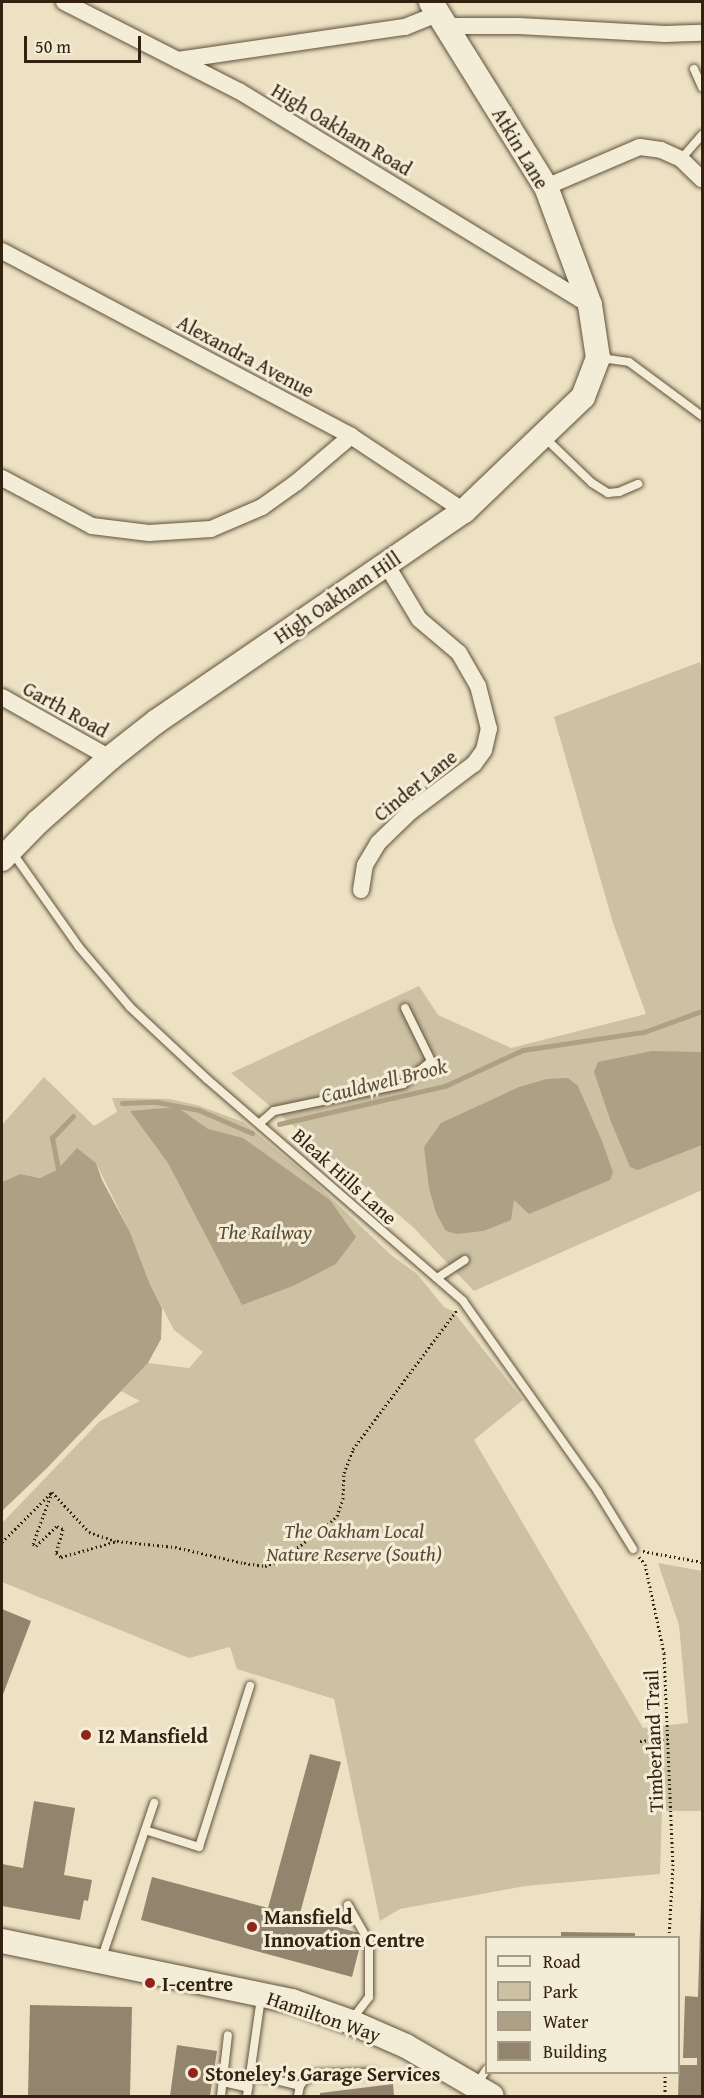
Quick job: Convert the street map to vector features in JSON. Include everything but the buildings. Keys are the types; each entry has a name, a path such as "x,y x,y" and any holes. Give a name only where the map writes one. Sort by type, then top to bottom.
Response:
{"street":[{"name":"High Oakham Road","path":"64,2 239,91 590,305"},
{"path":"178,60 405,27 438,14 519,26 665,34 702,33"},
{"name":"Atkin Lane","path":"438,14 546,187 590,305"},
{"path":"546,187 640,147 661,150 681,159 702,179"},
{"name":"Alexandra Avenue","path":"2,251 351,436 464,511"},
{"name":"High Oakham Hill","path":"6,854 110,758 157,721 464,511 583,397 597,358 590,305"},
{"path":"2,478 92,526 149,533 211,529 262,507 297,482 351,436"},
{"name":"Cinder Lane","path":"361,890 365,865 378,843 410,812 474,764 484,750 489,729 478,686 459,653 419,619 386,564"},
{"name":"Garth Road","path":"2,697 110,758"},
{"name":"Hamilton Way","path":"2,1941 292,2001 351,2022 485,2084"}],"lane":[{"path":"694,69 702,87"},
{"path":"681,159 702,135"},
{"path":"597,358 629,362 702,416"},
{"path":"543,436 592,483 608,493 619,492 638,484"},
{"name":"Bleak Hills Lane","path":"6,854 130,1007 207,1079 464,1301 598,1492 633,1549"},
{"path":"260,1123 274,1111 402,1084 431,1061 405,1008"},
{"path":"437,1278 465,1260"},
{"path":"145,1830 199,1847 250,1686"},
{"path":"101,1961 154,1803"},
{"path":"348,1905 369,1942 369,1997 351,2022"},
{"path":"224,2082 247,2092 262,1994"},
{"path":"220,2097 224,2082 228,2035"},
{"path":"298,2097 300,2086 305,2079 316,2073 373,2073"},
{"path":"251,2074 300,2086"}],"path":[{"path":"52,1492 89,1532 117,1541 175,1547 265,1566 279,1561 337,1516 343,1498 344,1473 353,1449 464,1301"},
{"path":"52,1492 33,1544 36,1546 57,1526 63,1529 56,1553 61,1557 117,1541"},
{"path":"2,1542 52,1492"},
{"path":"633,1549 702,1562"},
{"name":"Timberland Trail","path":"633,1549 645,1564 664,1653 672,1864 669,1936"},
{"path":"640,1741 668,1739"},
{"path":"665,2074 665,2097"}],"green space":[{"path":"700,662 702,674 702,1190 474,1291 413,1227 231,1073 419,986 438,1015 511,1048 646,1014 613,923 554,717"},
{"name":"The Oakham Local Nature Reserve (South)","path":"44,1077 94,1126 117,1112 112,1098 169,1099 197,1105 243,1122 310,1178 391,1255 417,1274 444,1307 453,1311 523,1400 474,1440 643,1728 688,1723 679,1625 658,1563 702,1571 702,1811 662,1811 660,1874 525,1886 400,1909 380,1921 334,1699 237,1669 230,1647 189,1658 2,1582 2,1523 100,1421 140,1401 121,1391 148,1363 189,1368 203,1352 174,1330 149,1282 130,1232 96,1163 77,1149 58,1169 40,1178 20,1174 2,1182 2,1125"}],"water":[{"path":"652,1051 702,1052 702,1145 638,1170 630,1167 611,1122 594,1072 598,1062"},
{"path":"568,1078 578,1086 602,1141 613,1172 610,1180 529,1214 514,1200 511,1220 483,1231 457,1234 446,1231 436,1213 429,1188 424,1147 441,1123 519,1087 547,1079"},
{"name":"The Railway","path":"177,1107 208,1129 243,1138 330,1200 356,1237 336,1264 293,1286 242,1305 168,1163 130,1111"},
{"path":"77,1148 96,1163 102,1180 130,1232 149,1282 162,1308 161,1339 148,1363 47,1468 2,1511 2,1182 20,1174 40,1178 58,1169"}],"waterway":[{"name":"Cauldwell Brook","path":"279,1124 445,1086 523,1050 644,1032 702,1011"},
{"name":"Cauldwell Brook","path":"122,1103 157,1102 199,1110 252,1133"},
{"name":"Cauldwell Brook","path":"58,1169 52,1138 73,1116"}],"place":[{"name":"I2 Mansfield","path":"86,1735"},
{"name":"Mansfield Innovation Centre","path":"252,1927"},
{"name":"I-centre","path":"150,1983"},
{"name":"Stoneley's Garage Services","path":"193,2073"}]}
